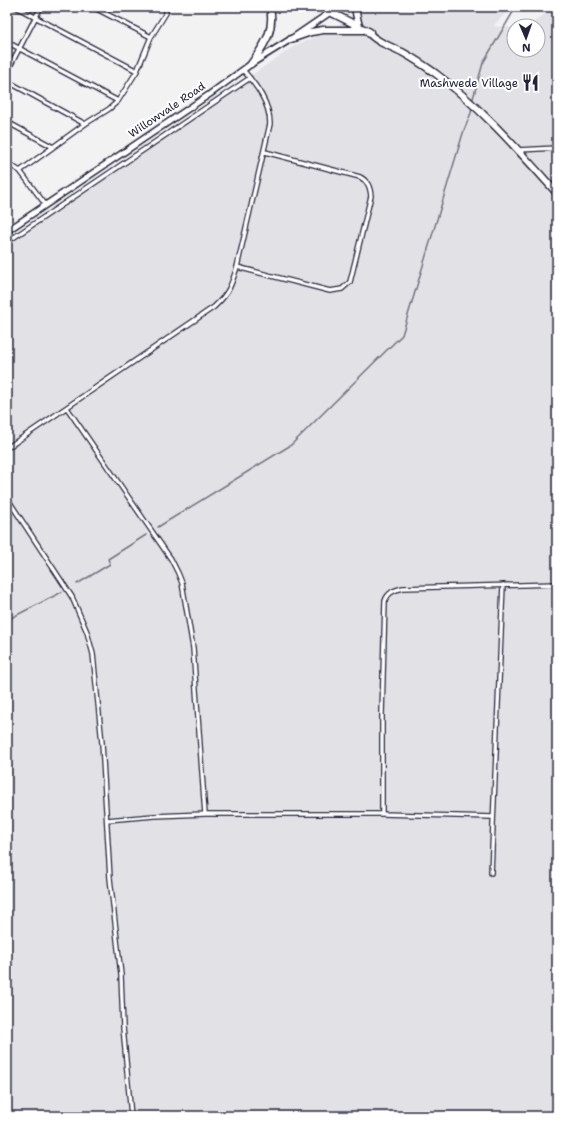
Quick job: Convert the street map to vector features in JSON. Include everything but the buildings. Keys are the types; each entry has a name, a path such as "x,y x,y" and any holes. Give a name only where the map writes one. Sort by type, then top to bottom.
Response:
{"main road":[{"path":"250,64 268,38 272,26 270,7"},
{"path":"320,7 364,29 383,43 435,73 468,100 518,150 557,193"},
{"name":"Willowvale Road","path":"7,231 210,94 250,64 291,39 338,7"},
{"path":"357,7 356,13 364,29"},
{"path":"291,39 311,32 323,30 364,29"}],"street":[{"path":"16,7 137,71"},
{"path":"7,72 41,7"},
{"path":"93,7 151,37"},
{"path":"20,171 85,124 109,109 118,101 137,71 151,37 166,13 166,7"},
{"path":"7,42 118,101"},
{"path":"7,448 214,307 224,298 230,289 237,267 270,124 270,113 264,99 243,70"},
{"path":"7,242 250,78"},
{"path":"7,81 85,124"},
{"path":"7,122 53,147"},
{"path":"518,150 557,148"},
{"path":"237,267 330,291 342,289 350,282 371,196 369,184 360,177 264,152"},
{"path":"7,163 20,171 45,204"},
{"path":"67,408 170,559 182,583 192,641 195,670 205,814"},
{"path":"7,498 64,584 80,612 93,654 102,743 110,878 121,975 123,1027 131,1116"},
{"path":"382,814 382,714 386,596 403,588 557,584"},
{"path":"491,873 503,585"},
{"path":"107,820 205,814 382,814 493,817"}],"shaded area":[{"path":"366,7 512,7 493,26 506,27 506,58 546,58 546,18 540,18 551,7 557,7 557,1116 7,1116 7,240 296,45 329,31"}],"waterway":[{"path":"472,102 483,63 516,7"},
{"path":"158,527 291,445 402,335 472,106"},
{"path":"77,584 110,564 108,559 146,535"},
{"path":"7,620 62,592"}],"place":[{"name":"Mashwede Village","path":"531,83"}]}
